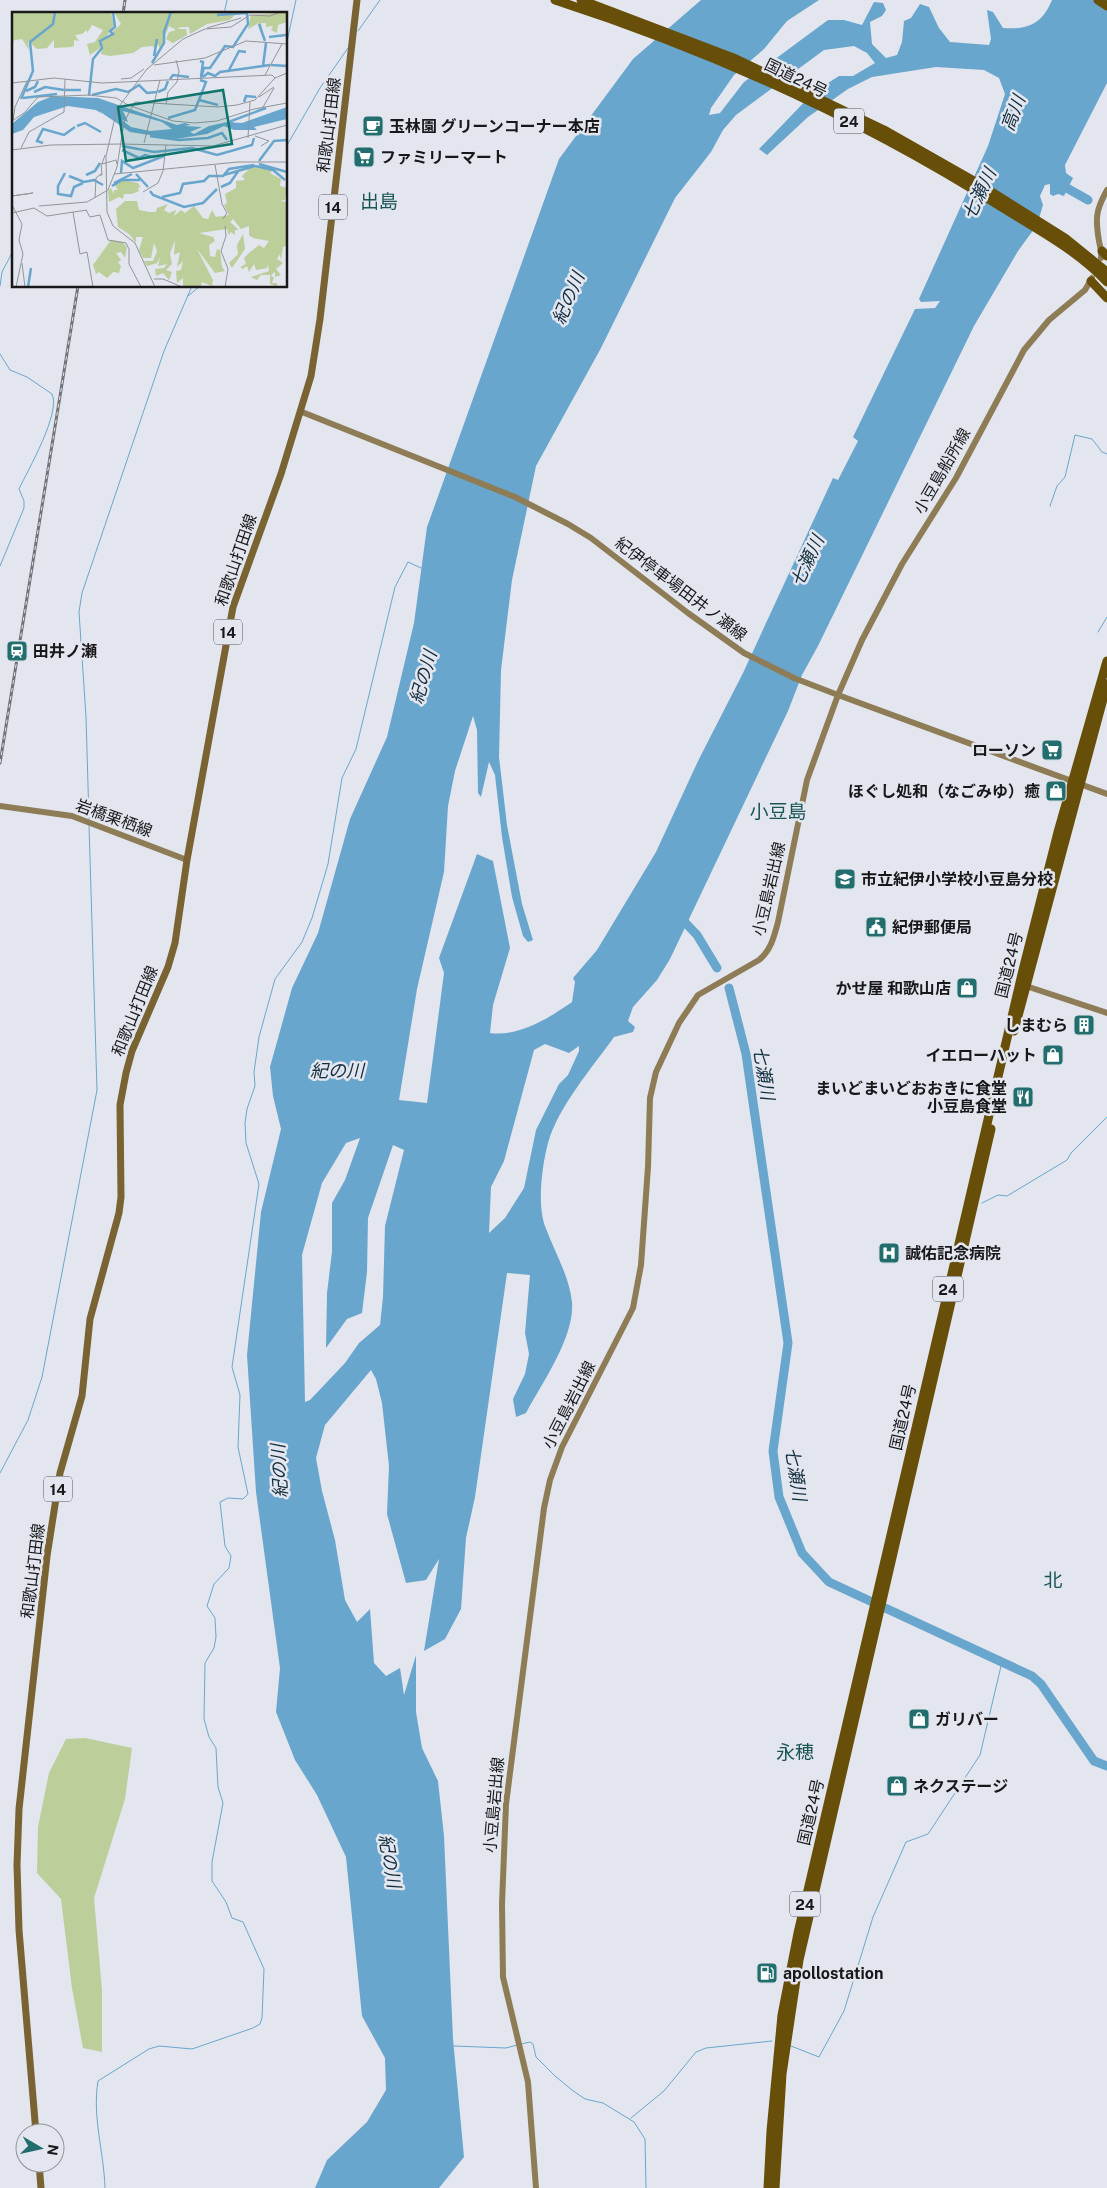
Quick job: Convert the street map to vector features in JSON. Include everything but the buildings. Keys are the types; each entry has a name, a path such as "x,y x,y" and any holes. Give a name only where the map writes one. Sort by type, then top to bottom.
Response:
{"highway":[{"name":"国道24号","path":"555,0 621,18"},
{"name":"国道24号","path":"581,0 746,70 883,138 959,180 1069,246 1107,272"},
{"path":"1098,0 1107,6"},
{"name":"国道24号","path":"1069,246 1107,282"},
{"path":"1092,279 1107,298"},
{"name":"国道24号","path":"768,2188 771,2131 782,2015 800,1925 873,1625 1022,985 1107,661"},
{"name":"国道24号","path":"1076,782 1107,684"},
{"name":"国道24号","path":"775,2188 782,2074 799,1960 873,1625"}],"main road":[{"name":"和歌山打田線","path":"35,2123 19,1930 17,1865 20,1799 47,1556 60,1473 82,1396 90,1319 119,1213 121,1197 120,1105 126,1073 132,1051 168,967 176,943 188,860 233,607 305,413 320,319 357,0"},
{"path":"1103,255 1096,216 1097,208 1107,190"},
{"name":"小豆島船所線","path":"838,695 862,640 902,564 956,478 1024,350 1049,320 1085,290 1092,279"},
{"name":"紀伊停車場田井ノ瀬線","path":"305,413 516,497 559,519 606,549 721,638 744,653 794,678 1107,794"},
{"name":"小豆島岩出線","path":"536,2188 528,2082 503,1977 502,1913 506,1804 544,1508 558,1455 633,1308 641,1265 648,1167 650,1098 656,1072 680,1023 698,995 759,960 766,954 772,944 807,780 838,695"},
{"name":"岩橋栗栖線","path":"0,806 72,816 109,832 188,860"},
{"path":"1022,985 1107,1013"},
{"path":"40,2173 41,2188"}],"green space":[{"path":"85,1738 132,1748 125,1799 94,1898 102,1991 102,2052 83,2048 72,1988 61,1899 37,1873 38,1827 49,1773 66,1739"}],"water":[{"name":"紀の川","path":"701,0 819,0 787,21 764,49 734,75 711,108 709,115 720,113 744,82 828,20 844,20 862,25 874,2 883,3 886,10 882,16 870,22 872,44 886,58 897,55 902,42 904,21 911,18 920,4 929,7 939,28 950,42 989,45 991,39 987,10 993,12 1003,28 1020,28 1039,20 1052,0 1107,0 1107,83 1065,165 1066,173 1073,178 1064,196 1058,194 1053,196 1050,194 1050,184 1045,185 1040,196 1043,205 1037,225 1018,251 974,326 818,646 802,675 788,711 670,959 657,980 633,1007 628,1021 635,1027 633,1032 614,1037 576,1088 553,1129 544,1163 541,1207 545,1226 565,1273 572,1302 572,1316 563,1345 556,1359 526,1413 516,1417 513,1399 525,1374 529,1354 525,1333 530,1275 507,1273 475,1497 466,1538 461,1609 445,1639 424,1651 439,1559 426,1580 406,1583 387,1514 389,1466 382,1403 376,1379 371,1370 325,1425 316,1458 322,1491 335,1540 345,1600 357,1622 370,1609 374,1663 386,1676 400,1668 404,1695 416,1655 416,1712 422,1748 438,1781 444,1836 453,2039 464,2157 439,2188 315,2188 327,2160 367,2122 386,2090 385,2058 362,2016 346,1857 317,1795 295,1760 276,1712 280,1668 256,1492 247,1355 261,1212 281,1129 273,1096 270,1067 292,988 318,933 350,819 387,737 414,623 427,527 559,159 633,59","holes":["854,46 867,53 875,63 853,76 839,76 814,92 759,149 767,155 808,117 848,89 872,77 936,67 984,70 999,78 1005,94 988,146 919,299 921,302 940,301 935,308 915,309 853,437 858,441 838,480 833,478 743,673 698,761 656,852 597,950 573,978 575,982 572,1002 544,1020 523,1029 512,1032 490,1033 493,1005 510,948 493,861 477,854 439,958 444,973 427,1103 399,1100 417,989 444,872 448,806 455,771 473,716 477,730 478,793 481,797 489,762 495,775 502,837 512,897 523,936 528,942 533,940 522,904 507,825 499,757 501,670 512,580 536,466 601,348 675,198 711,152 723,130 736,115 824,50","545,1044 569,1053 579,1046 579,1051 568,1075 559,1084 536,1130 524,1188 505,1218 489,1233 491,1187 504,1161 534,1050","360,1138 345,1180 332,1203 332,1252 327,1293 326,1348 347,1319 362,1313 367,1272 368,1218 393,1145 404,1150 385,1226 383,1297 380,1325 359,1343 345,1363 310,1400 305,1402 302,1255 322,1183 346,1143"]}],"waterway":[{"path":"224,12 227,0"},
{"path":"288,37 296,0"},
{"path":"358,31 380,0"},
{"path":"288,144 320,88 348,48"},
{"name":"高川","path":"1058,183 1088,200"},
{"path":"0,286 2,272 12,253"},
{"path":"89,819 86,717 79,612 82,593 164,351 191,288"},
{"path":"188,296 198,288"},
{"path":"0,354 10,370 27,377 52,394 54,403 48,427 19,489 24,501 24,508 0,566"},
{"path":"1050,506 1057,486 1065,477 1075,435 1092,439 1102,452 1107,454"},
{"path":"105,2188 96,2108 98,2081 149,2049 159,2046 192,2049 253,2028 260,2024 262,2018 264,1969 243,1922 232,1918 226,1902 212,1881 212,1862 223,1803 218,1787 216,1748 209,1737 204,1719 205,1663 214,1648 216,1637 215,1618 207,1606 214,1584 229,1568 231,1556 225,1546 220,1502 228,1498 243,1499 248,1494 238,1447 240,1395 232,1367 259,1184 246,1143 245,1123 247,1109 255,1086 254,1072 259,1037 275,979 302,942 312,918 328,864 342,778 356,749 395,587 408,562 421,568"},
{"path":"1098,632 1107,617"},
{"path":"0,1473 28,1420 42,1377 97,1090 89,825"},
{"name":"七瀬川","path":"679,916 697,935 717,968"},
{"name":"七瀬川","path":"729,988 746,1054 788,1343 773,1451 779,1497 802,1553 829,1582 1032,1676 1041,1684 1094,1761 1107,1766"},
{"path":"982,1203 998,1195 1007,1196 1067,1160 1071,1153 1107,1117"},
{"path":"791,2046 819,2057 844,2011 873,1917 906,1842 928,1834 980,1755 1002,1662"},
{"path":"631,2118 664,2091 696,2052 706,2048 772,2041"},
{"path":"521,2044 530,2042 533,2044 536,2057 555,2076 585,2099 603,2103 634,2122 645,2139 646,2188"},
{"path":"454,2046 506,2048 517,2045"}],"railway":[{"path":"123,12 125,0"},
{"path":"0,763 78,288"}],"place":[{"name":"玉林園 グリーンコーナー本店","path":"373,126"},
{"name":"ファミリーマート","path":"364,157"},
{"name":"田井ノ瀬","path":"17,651"},
{"name":"ローソン","path":"1052,750"},
{"name":"ほぐし処和（なごみゆ）癒","path":"1056,791"},
{"name":"市立紀伊小学校小豆島分校","path":"845,879"},
{"name":"紀伊郵便局","path":"876,927"},
{"name":"かせ屋 和歌山店","path":"967,988"},
{"name":"しまむら","path":"1084,1025"},
{"name":"イエローハット","path":"1053,1055"},
{"name":"まいどまいどおおきに食堂 小豆島食堂","path":"1023,1097"},
{"name":"誠佑記念病院","path":"889,1253"},
{"name":"ガリバー","path":"919,1719"},
{"name":"ネクステージ","path":"897,1786"},
{"name":"apollostation","path":"767,1973"}],"district":[{"name":"出島","path":"379,201"},
{"name":"小豆島","path":"778,811"},
{"name":"北","path":"1053,1580"},
{"name":"永穂","path":"795,1752"}]}
